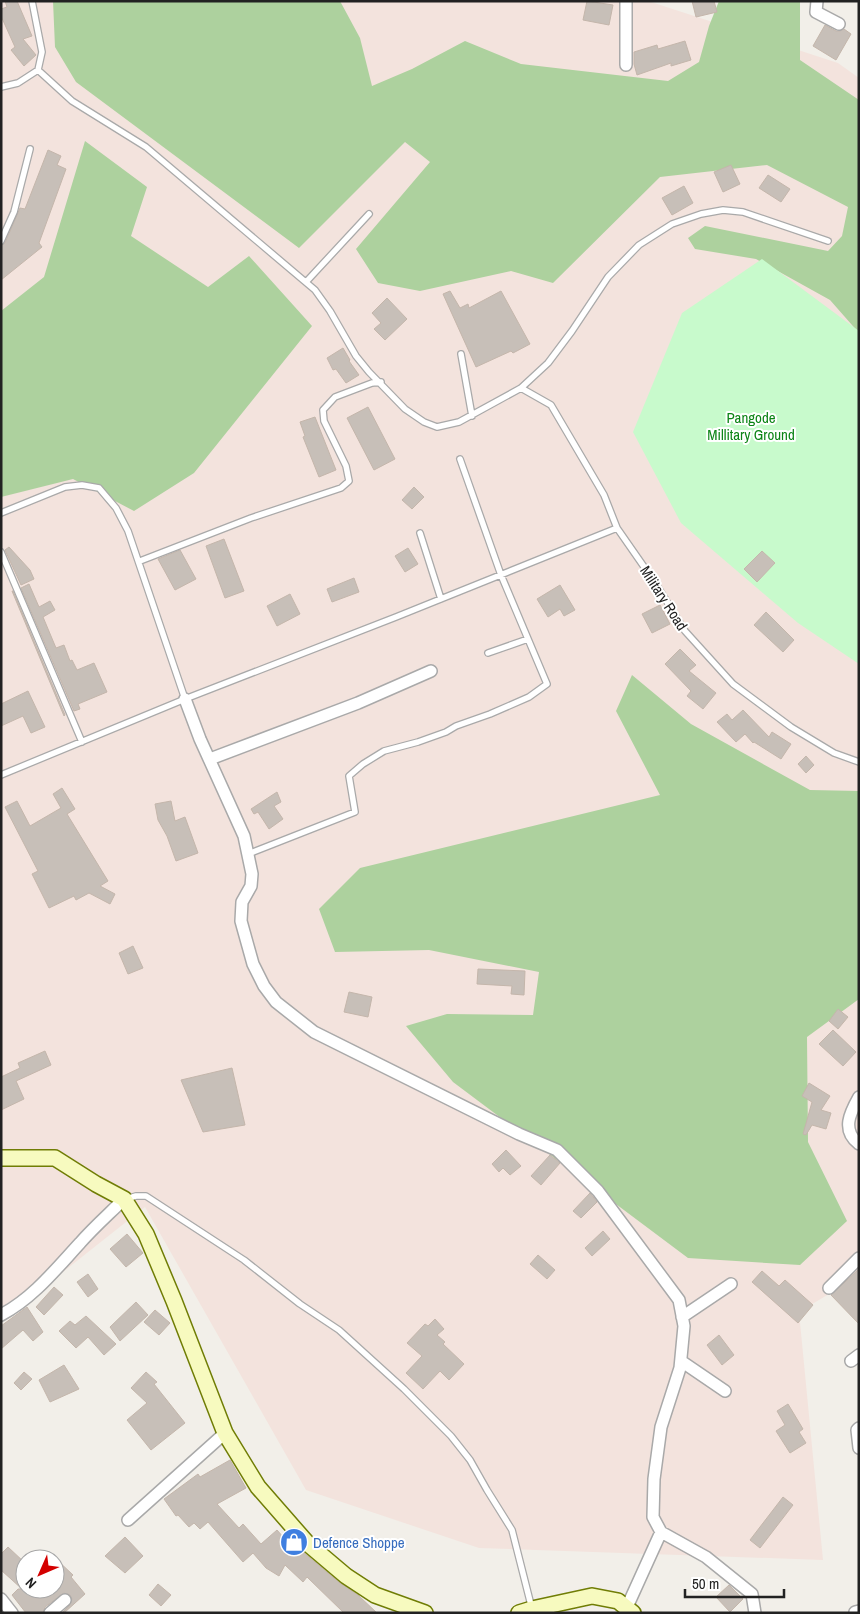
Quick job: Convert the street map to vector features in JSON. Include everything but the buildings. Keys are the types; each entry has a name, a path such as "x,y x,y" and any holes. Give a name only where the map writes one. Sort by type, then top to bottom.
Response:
{"main road":[{"path":"1,1158 55,1158 124,1199 146,1234 226,1433 258,1487 307,1543 346,1576 375,1595 423,1612"},
{"path":"526,1611 592,1596 618,1601 630,1610"}],"street":[{"path":"626,1 626,66"},
{"path":"817,1 816,12 839,24"},
{"path":"210,759 358,703 431,671"},
{"path":"185,699 244,836 252,874 250,886 242,902 241,921 253,964 264,986 276,1002 314,1032 519,1134 557,1150 598,1191 679,1300 684,1326 681,1361 661,1427 654,1479 653,1517 661,1532 706,1557 752,1594 755,1613"},
{"path":"859,1096 849,1114 849,1130 859,1144"},
{"path":"1,1315 48,1279 81,1242 124,1199"},
{"path":"829,1288 859,1258"},
{"path":"682,1317 731,1284"},
{"path":"681,1361 725,1391"},
{"path":"859,1428 857,1430 859,1448"},
{"path":"128,1520 226,1433"},
{"path":"630,1610 661,1532"},
{"path":"1,1599 12,1613"},
{"path":"50,1613 65,1600"}],"lane":[{"path":"1,87 18,82 38,70 42,52 32,1"},
{"path":"38,70 72,101 146,147 315,290 356,356 405,408 424,422 437,427 459,422 472,416 486,406 521,388 548,363 608,277 639,245 672,224 701,214 724,210 743,212 828,241"},
{"path":"1,240 14,212 30,149"},
{"path":"306,282 369,214"},
{"path":"461,354 472,416"},
{"path":"140,561 242,521 341,488 349,482 348,474 324,421 323,410 335,396 372,383 381,382"},
{"name":"Military Road","path":"521,388 551,405 604,495 617,528 685,630 733,684 791,727 834,753 859,762"},
{"path":"248,854 355,812 349,776 363,764 384,751 418,742 490,714 529,697 547,684 500,575 460,459"},
{"path":"1,513 65,488 82,485 99,488 120,515 128,531 140,561 185,699"},
{"path":"1,775 185,699 442,599 617,528"},
{"path":"420,533 442,599"},
{"path":"1,552 82,742"},
{"path":"488,653 528,639"},
{"path":"124,1199 146,1196 244,1260 300,1304 339,1330 404,1388 451,1436 470,1460 512,1530 526,1611"}],"shaded area":[{"path":"1,1 648,1 838,63 859,78 859,1276 799,1312 823,1560 479,1548 306,1490 145,1207 1,1321"}],"green space":[{"path":"53,1 340,1 360,38 372,86 412,69 465,41 521,64 668,81 699,62 709,26 719,1 800,1 800,60 859,100 859,333 830,300 756,259 695,249 688,238 705,226 828,251 842,236 848,207 767,165 660,177 553,283 511,271 420,291 378,283 356,249 430,162 405,142 299,248 76,82 55,47"},
{"path":"85,141 147,187 131,236 208,287 249,256 312,326 194,473 134,511 73,479 1,497 1,311 44,277"},
{"name":"Pangode Millitary Ground","path":"762,259 859,331 859,664 798,623 681,523 633,432 682,313"},
{"path":"632,675 691,724 810,790 859,791 859,999 807,1037 808,1142 847,1221 800,1265 688,1258 453,1082 406,1026 447,1014 533,1015 539,972 429,950 335,952 319,909 360,868 660,795 616,711"}],"place":[{"name":"Defence Shoppe","path":"294,1542"}]}
